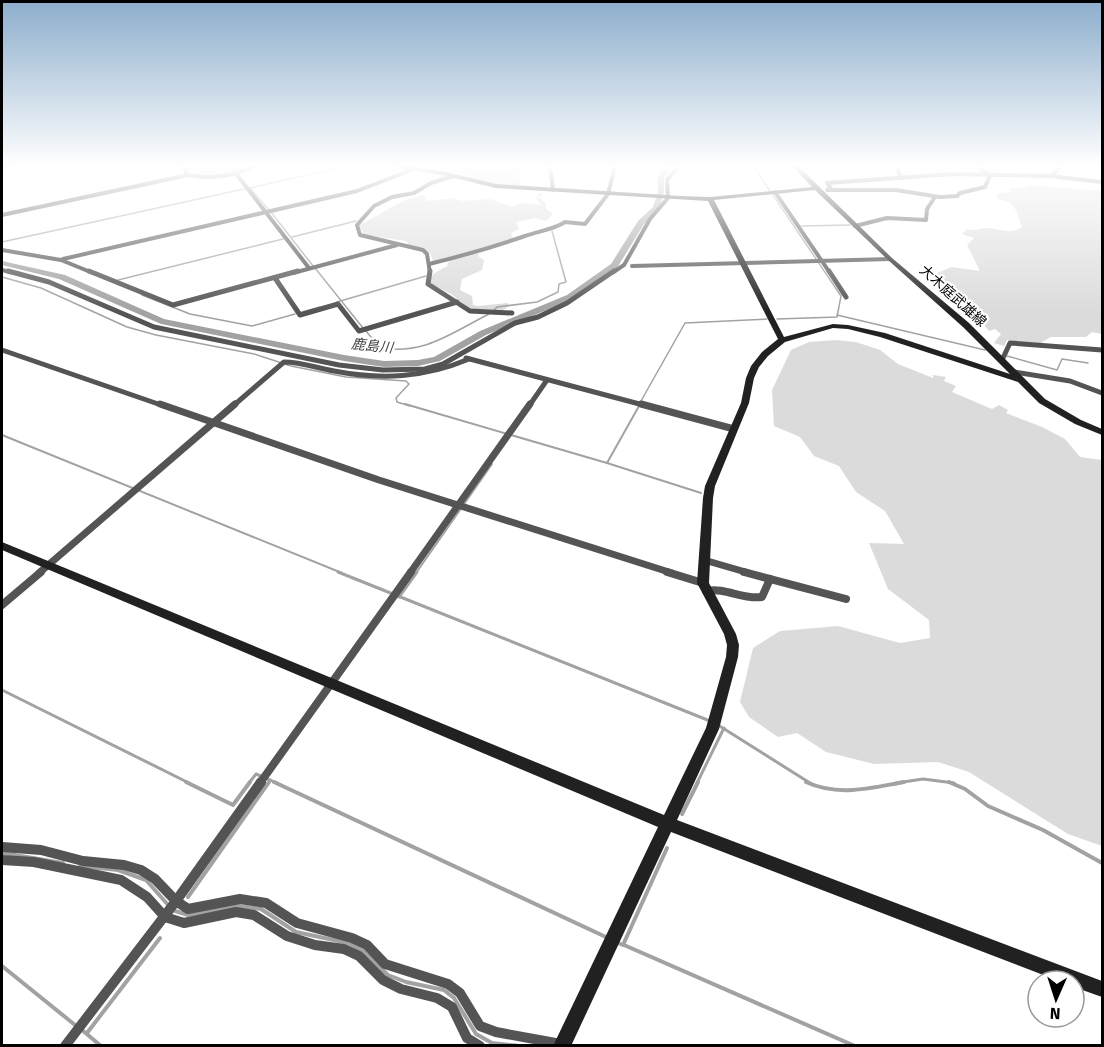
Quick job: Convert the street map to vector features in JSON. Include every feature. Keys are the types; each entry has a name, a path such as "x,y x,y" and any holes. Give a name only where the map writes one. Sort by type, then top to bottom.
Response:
{"street":[{"path":"61,260 258,215"},
{"path":"267,215 309,268"},
{"path":"366,215 357,225 360,235 364,238 423,250 427,254 430,273 428,284 470,311 512,313"},
{"path":"429,264 494,248 568,222 585,224 592,215"},
{"path":"443,364 515,323 538,317 567,303 624,265 654,215"},
{"path":"718,215 782,340"},
{"path":"791,215 846,297"},
{"name":"大木庭武雄線","path":"844,215 890,260 953,312 1042,400 1060,412 1102,432"},
{"path":"855,226 887,218 926,220 926,215"},
{"path":"2,250 61,260 173,305 397,245"},
{"path":"632,266 890,260"},
{"path":"2,270 49,282 136,322 180,333 339,365 383,370 410,370 465,357 734,429"},
{"path":"275,278 300,315 338,304 359,331 457,302"},
{"path":"2,847 41,850 83,861 124,865 141,870 155,879 176,901 188,909 240,898 266,903 297,923 352,938 367,945 385,964 448,984 460,993 480,1026 496,1032 562,1045 714,723 732,657 733,645 730,634 705,587 704,560 710,486 746,403 750,378 755,366 782,340 833,326 848,327 1017,376 1070,381 1102,393"},
{"path":"999,359 1003,358 1010,343 1102,350"},
{"path":"2,350 705,587 753,600 762,597 770,579"},
{"path":"2,605 282,364 356,375 403,378 447,369 469,359"},
{"path":"65,1046 176,901 389,599 460,506 507,433 547,380"},
{"path":"2,546 666,823 1102,988"},
{"path":"704,560 846,599"},
{"path":"2,860 34,862 121,880 147,897 165,916 184,922 236,912 254,915 287,936 315,945 344,949 359,956 384,980 400,988 438,998 452,1007 467,1038 480,1046"}],"shaded area":[{"path":"378,215 552,215 546,221 535,218 516,222 519,229 511,233 513,239 481,250 478,253 479,257 484,260 482,270 462,279 460,290 472,296 473,305 508,303 509,306 503,310 470,309 430,281 433,274 447,266 449,261 433,261 430,253 409,245 406,241 365,235 359,227"},
{"path":"1018,215 1102,215 1102,334 1092,332 1086,337 1051,337 1039,344 1007,340 1004,346 994,343 1001,334 995,329 989,331 980,320 984,318 937,282 937,273 952,267 980,271 967,245 974,238 962,234 967,229 987,228 1009,231 1022,227"},
{"path":"835,340 856,342 880,350 898,364 933,378 933,375 946,377 944,381 956,386 952,392 992,409 999,405 1008,410 1006,413 1065,439 1080,457 1102,460 1102,846 1068,834 969,772 938,762 874,764 826,752 797,733 778,737 749,717 740,702 753,648 780,631 838,626 900,643 930,638 929,620 888,589 869,543 904,544 885,511 856,492 839,466 814,456 800,437 774,426 772,390 791,350 809,342"}],"waterway":[{"path":"2,242 126,215"},
{"path":"273,215 313,266"},
{"name":"鹿島川","path":"2,263 62,277 161,321 344,358 384,364 418,363 437,359 483,333 570,297 614,266 641,223 649,215"},
{"path":"786,215 841,296 837,315"},
{"path":"292,237 356,221"},
{"path":"801,226 850,225"},
{"path":"494,310 497,307 537,302 558,292 559,284 566,282 552,231"},
{"path":"118,280 283,239"},
{"path":"315,268 341,301"},
{"path":"341,301 426,276"},
{"path":"2,277 41,288 127,327 156,335 254,354 291,366 346,377 406,381 409,384 396,398 397,402 410,406"},
{"path":"142,295 190,314 252,326 295,314"},
{"path":"337,302 341,301"},
{"path":"341,301 363,328"},
{"path":"302,312 320,307"},
{"path":"366,331 380,348 411,348 437,341 489,314"},
{"path":"777,319 837,317 837,315"},
{"path":"837,315 985,350"},
{"path":"641,401 685,323 767,319"},
{"path":"1007,356 1057,370 1062,359 1088,363"},
{"path":"405,404 607,463"},
{"path":"607,463 639,406"},
{"path":"2,435 342,573"},
{"path":"607,463 701,493"},
{"path":"416,573 492,464"},
{"path":"338,572 393,594"},
{"path":"399,597 417,572"},
{"path":"399,597 710,721"},
{"path":"2,690 189,783"},
{"path":"718,725 724,729"},
{"path":"697,783 724,729"},
{"path":"724,729 810,783"},
{"path":"249,783 256,774 263,777"},
{"path":"268,779 277,783"},
{"path":"896,783 923,779 950,783"},
{"path":"186,782 233,805 250,782"},
{"path":"188,897 269,782"},
{"path":"274,782 608,938"},
{"path":"682,814 698,782"},
{"path":"806,782 818,787 843,790 867,789 904,782"},
{"path":"950,783 965,789 988,806 1043,830 1102,863"},
{"path":"618,943 623,945 667,848"},
{"path":"2,853 63,863"},
{"path":"80,866 118,870 146,880 169,906"},
{"path":"172,910 188,915 238,906 261,909 296,932 348,943 363,951 388,975 406,982 444,990 454,998 476,1034 492,1043 519,1046"},
{"path":"87,1033 160,938"},
{"path":"624,945 855,1046"},
{"path":"2,966 75,1025"},
{"path":"82,1030 101,1046"}]}
